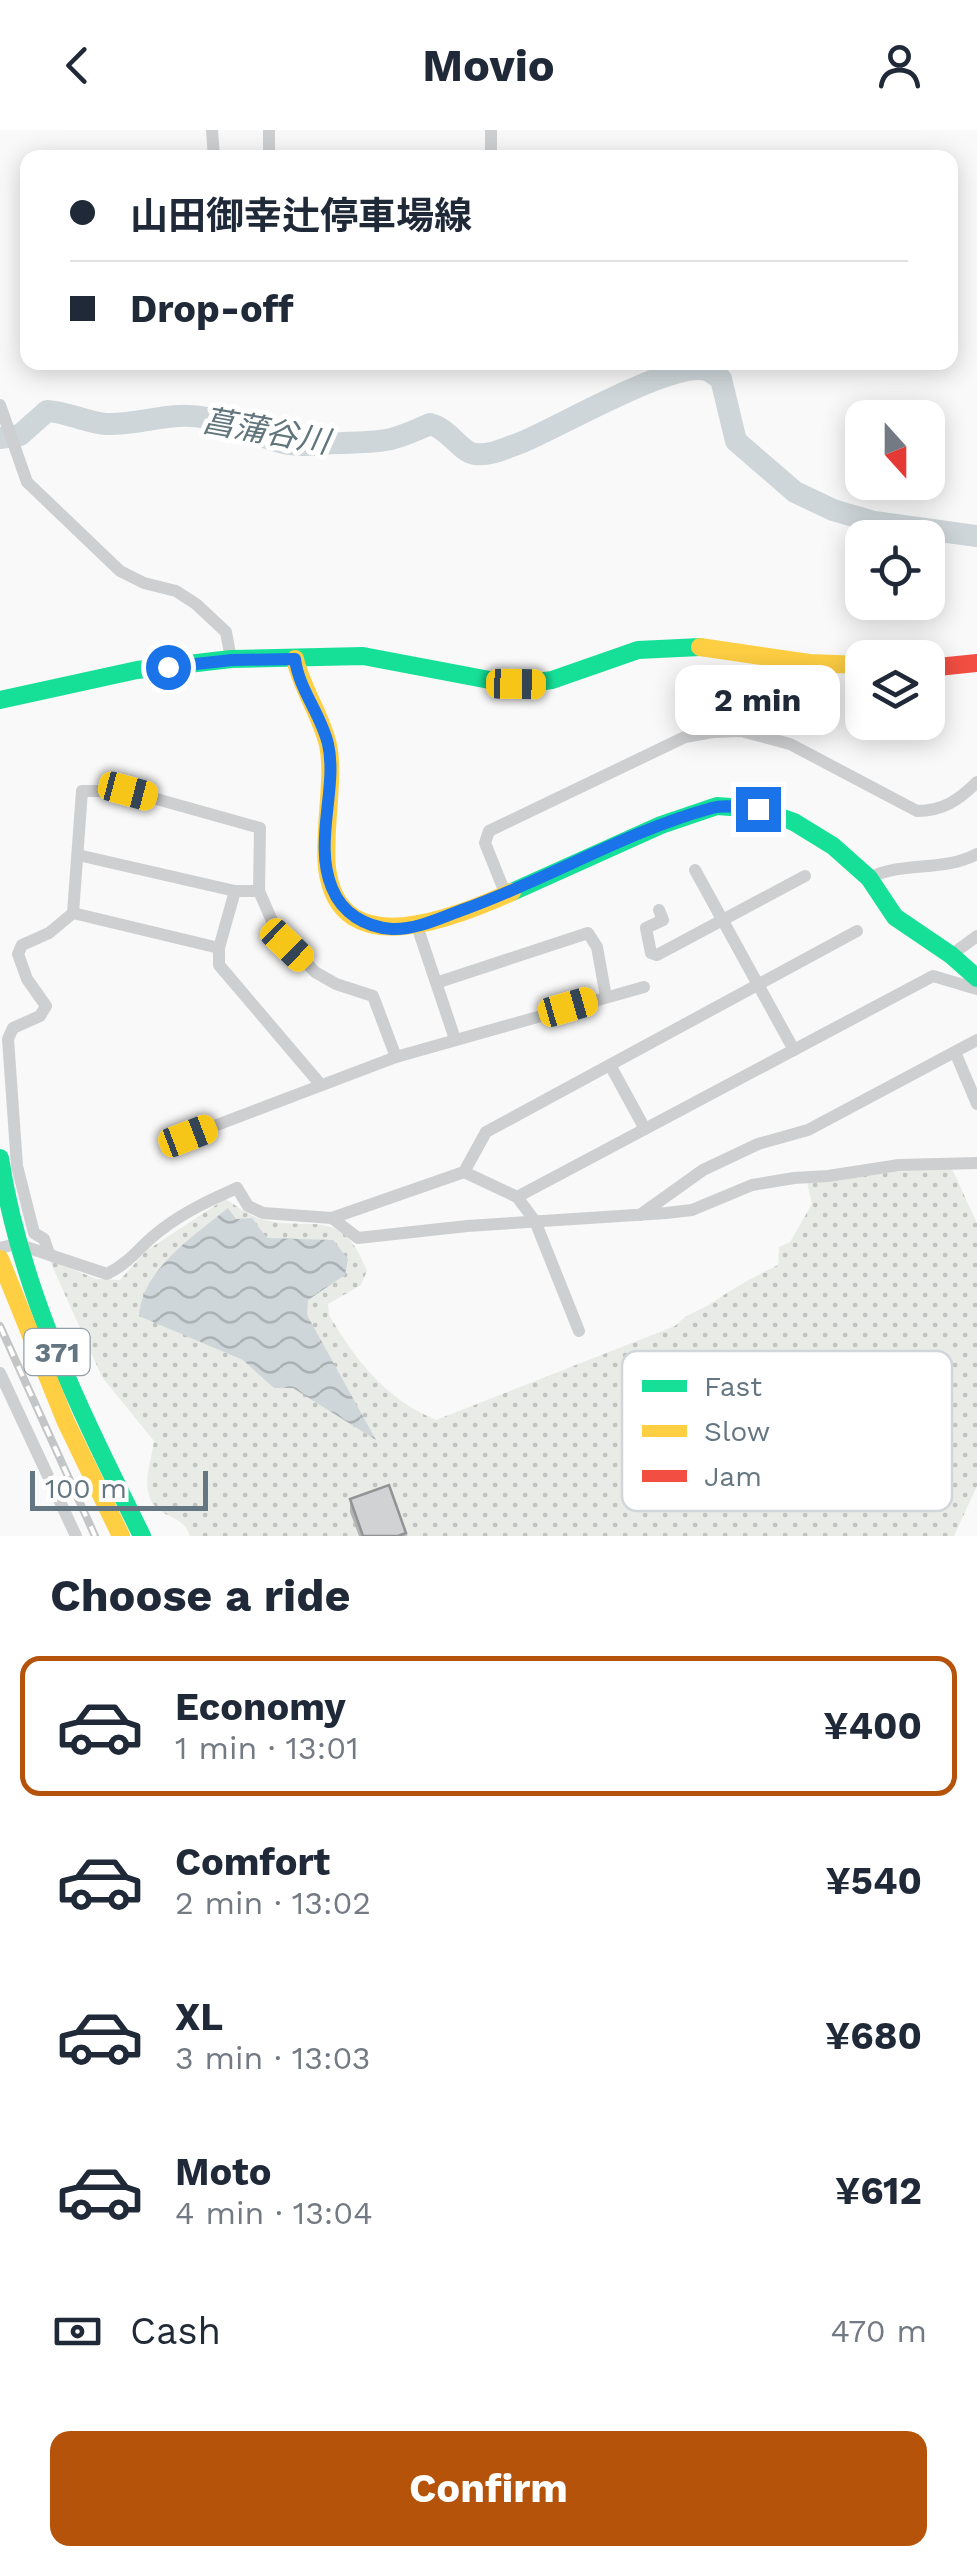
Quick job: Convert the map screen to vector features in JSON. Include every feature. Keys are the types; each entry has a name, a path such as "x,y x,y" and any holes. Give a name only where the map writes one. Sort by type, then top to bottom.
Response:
{"main road":[{"path":"0,700 137,670 232,660 363,656 497,682 541,685 655,646 757,652 804,662 845,664"},
{"path":"295,659 302,688 329,748 326,869 340,904 355,918 393,929 418,926 506,895 662,825 718,806 758,809 794,822 833,846 869,878 895,917 977,978"},
{"path":"945,666 977,663"},
{"name":"371","path":"0,1158 8,1246 30,1283 81,1409 142,1536"},
{"name":"371","path":"0,1259 65,1420 121,1536"}],"street":[{"path":"1,405 27,482 120,571 144,583 176,591 196,604 226,632 232,660"},
{"path":"506,895 485,844 489,831 685,737 741,731 790,744 917,811 948,806 977,782"},
{"path":"50,1254 44,1239 34,1233 17,1166 8,1039 13,1028 40,1016 46,1006 27,978 18,954 22,945 49,933 72,912 82,791 128,791 260,828 259,891 276,930 314,972 372,996 396,1057"},
{"path":"869,878 883,871 964,861 977,854"},
{"path":"78,855 235,891 259,891"},
{"path":"695,870 794,1050"},
{"path":"659,910 663,920 646,928 651,952 657,956 805,876"},
{"path":"235,891 218,965 321,1085"},
{"path":"72,912 219,948"},
{"path":"418,926 455,1039"},
{"path":"8,1246 50,1254 106,1274 128,1263 158,1232 195,1207 237,1188 248,1206 263,1214 332,1218 464,1172 486,1132 857,932"},
{"path":"439,982 588,934 598,948 606,997"},
{"path":"951,956 977,936"},
{"path":"517,1197 933,976 977,988"},
{"path":"188,1136 396,1057 644,987"},
{"path":"640,1215 703,1170 758,1144 808,1130 977,1040"},
{"path":"955,1052 977,1104"},
{"path":"610,1066 646,1129"},
{"path":"332,1218 358,1238 640,1215 692,1210 752,1186 794,1178 899,1165 977,1163"},
{"path":"464,1172 517,1197 535,1221 579,1331"},
{"path":"0,1374 76,1536"}],"shaded area":[{"path":"952,1169 977,1223 977,1486 954,1536 190,1536 181,1522 151,1500 147,1479 154,1441 102,1377 49,1259 96,1279 120,1280 146,1251 225,1199 261,1219 335,1229 357,1250 367,1271 361,1285 328,1304 329,1315 350,1348 387,1390 436,1420 675,1326 778,1265 779,1247 790,1242 812,1204 807,1182"}],"water":[{"path":"228,1208 236,1219 252,1218 267,1238 333,1240 348,1259 345,1275 308,1300 307,1315 376,1440 293,1388 274,1388 243,1360 139,1316 149,1283 160,1269"}],"building":[{"path":"389,1485 406,1533 363,1536 350,1499"}],"waterway":[{"name":"菖蒲谷川","path":"0,438 20,435 47,411 107,424 194,416 280,442 303,445 387,440 430,424 464,449 486,454 520,443 668,375 707,370 721,379 736,441 795,492 833,510 874,522 977,536"}],"railway":[{"path":"0,1326 95,1536"}],"traffic: fast":[{"path":"0,700 137,670 231,659 363,656 516,685 552,680 638,650 700,647"},
{"path":"512,892 661,825 717,806 758,809 794,822 833,846 869,878 895,917 977,978"},
{"path":"0,1158 38,1305 76,1399 142,1536"}],"traffic: slow":[{"path":"700,647 845,664"},
{"path":"295,659 328,745 327,868 336,898 353,917 376,925 403,926 462,912 512,892"},
{"path":"0,1259 65,1420 121,1536"}],"traffic: jam":[{"path":"945,666 977,663"}],"route":[{"path":"168,667 295,659 302,688 329,748 326,869 331,886 340,904 355,918 374,926 418,926 506,895 662,825 718,806 758,809"}]}
